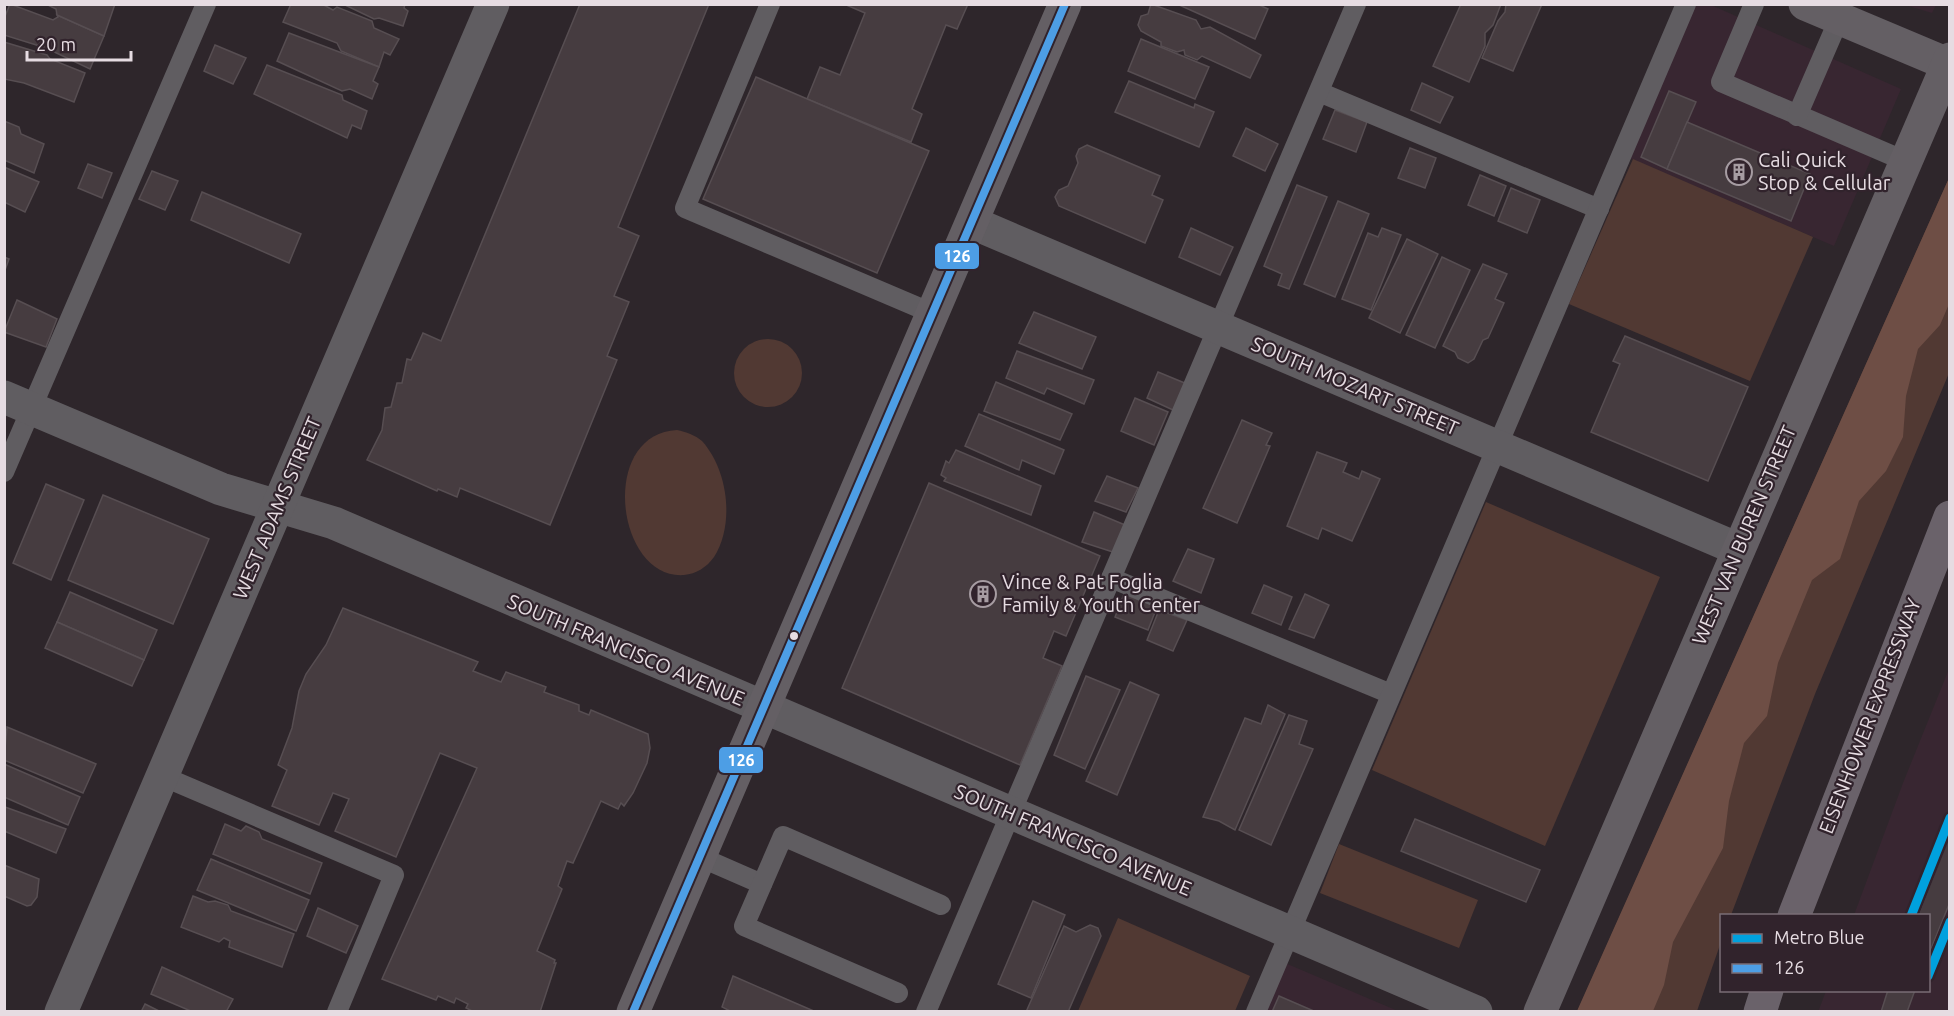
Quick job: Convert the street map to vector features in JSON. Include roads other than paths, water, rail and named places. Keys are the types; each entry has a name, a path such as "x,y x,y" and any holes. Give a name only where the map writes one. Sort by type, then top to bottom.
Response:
{"highway":[{"name":"EISENHOWER EXPRESSWAY","path":"1794,914 1950,518"},
{"path":"1760,1011 1766,992"}],"street":[{"name":"WEST ADAMS STREET","path":"62,1011 493,4"},
{"path":"633,1011 934,314 1065,4"},
{"path":"1805,4 1949,63"},
{"name":"WEST VAN BUREN STREET","path":"1540,1011 1949,63"},
{"name":"SOUTH MOZART STREET","path":"973,223 1738,549"},
{"name":"SOUTH FRANCISCO AVENUE","path":"18,403 221,489 334,524 1476,1011"}],"lane":[{"path":"4,472 18,403 206,4"},
{"path":"770,4 685,208 934,314"},
{"path":"926,1011 1356,4"},
{"path":"1256,1011 1686,4"},
{"path":"1754,4 1721,82 1905,161"},
{"path":"1797,116 1839,19"},
{"path":"1319,92 1599,209"},
{"path":"1111,578 1391,694"},
{"path":"162,776 394,875 337,1011"},
{"path":"898,993 744,926 783,836 941,905"},
{"path":"700,857 762,884"}],"metro line":[{"name":"Blue","path":"1912,914 1950,818"},
{"name":"Blue","path":"1930,971 1950,922"}],"place":[{"name":"Cali Quick Stop & Cellular","path":"1739,172"},
{"name":"Vince & Pat Foglia Family & Youth Center","path":"983,594"}]}
